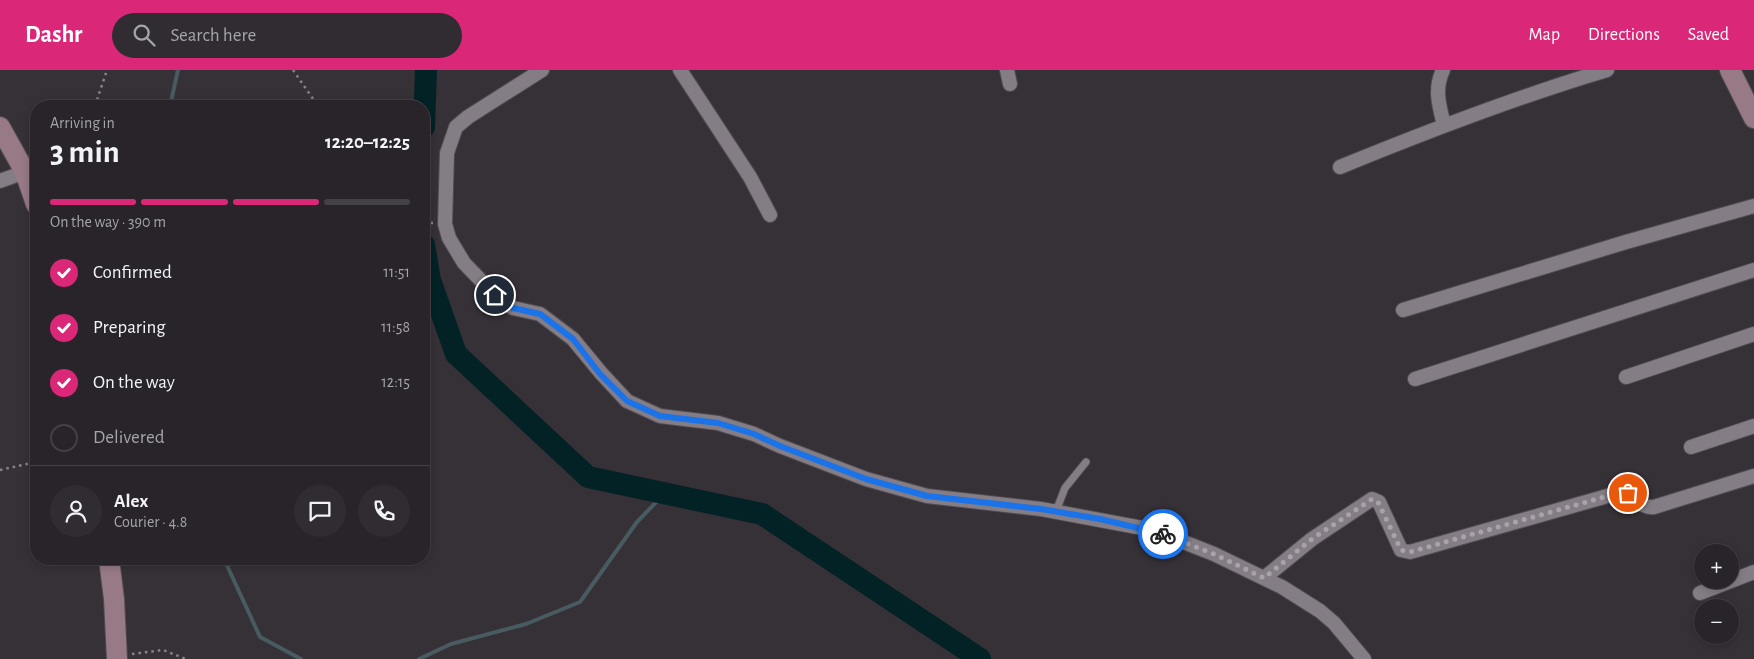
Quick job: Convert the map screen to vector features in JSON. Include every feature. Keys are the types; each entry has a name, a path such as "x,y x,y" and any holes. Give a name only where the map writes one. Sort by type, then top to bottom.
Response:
{"street":[{"path":"542,70 468,117 456,127 447,152 445,224 449,238 464,263 495,295 513,308 540,314 573,339 600,374 627,401 660,416 718,423 754,434 866,479 927,496 971,499 1056,511 1153,530 1214,554 1264,578 1320,610 1344,633 1364,659"},
{"path":"680,70 750,177 770,215"},
{"path":"1007,70 1010,84"},
{"path":"1443,70 1437,87 1438,101 1444,125"},
{"path":"1340,167 1444,125 1560,84 1607,70"},
{"path":"1730,70 1754,118"},
{"path":"0,127 25,172 30,187"},
{"path":"0,181 25,172"},
{"path":"1404,310 1626,242 1754,206"},
{"path":"1415,379 1754,270"},
{"path":"1626,378 1754,334"},
{"path":"1691,447 1754,426"},
{"path":"1264,578 1312,539 1372,499 1378,502 1401,550 1410,552 1618,493 1628,493 1643,506 1654,507 1754,476"},
{"path":"110,565 117,656"},
{"path":"1700,593 1754,572"}],"lane":[{"path":"1056,511 1065,488 1086,462"}],"path":[{"path":"97,100 107,70"},
{"path":"293,70 314,100"},
{"path":"0,470 30,463"},
{"path":"117,656 163,650 186,659"}],"waterway":[{"path":"171,100 178,70"},
{"path":"425,100 426,70"},
{"path":"430,280 456,354 588,477 762,514 980,659"},
{"path":"419,659 451,644 526,624 580,602 637,522 665,493"},
{"path":"227,565 260,637 301,659"}],"way so far":[{"path":"1163,534 1214,554 1264,578 1290,555 1372,499 1378,502 1401,550 1410,552 1618,493 1628,493"}],"route":[{"path":"495,295 513,308 540,314 573,339 600,374 627,401 660,416 718,423 754,434 866,479 927,496 971,499 1041,509 1100,519 1153,530 1163,534"}]}
